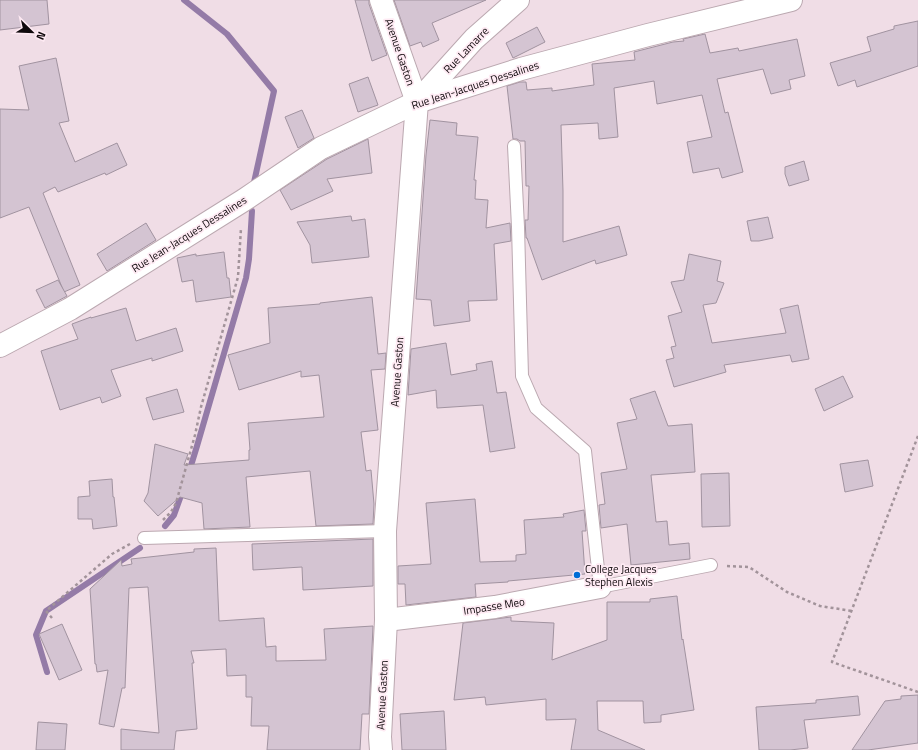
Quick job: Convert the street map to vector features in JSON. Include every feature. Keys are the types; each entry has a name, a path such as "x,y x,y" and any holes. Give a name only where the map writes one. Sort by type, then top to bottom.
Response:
{"street":[{"name":"Avenue Gaston","path":"381,0 417,102 385,531 386,620 380,737 381,750"},
{"name":"Rue Lamarre","path":"417,102 474,39 518,0"},
{"name":"Rue Jean-Jacques Dessalines","path":"0,346 70,309 244,200 321,148 417,102 521,69 648,35 791,0"},
{"name":"Impasse Meo","path":"386,620 495,607 600,587"}],"lane":[{"path":"514,146 522,376 536,408 585,451 600,587 711,565"},
{"path":"144,538 385,531"}],"path":[{"path":"52,618 46,611 112,554 144,538 171,512 176,502 238,277 244,200"},
{"path":"918,436 832,662 918,692"},
{"path":"711,565 749,567 787,592 820,606 852,611"}],"building":[{"path":"0,0 47,0 49,24 0,30"},
{"path":"355,0 369,0 369,4 387,55 372,61"},
{"path":"394,0 486,0 432,23 439,40 423,47 421,42 410,46"},
{"path":"918,21 918,66 857,87 855,80 838,86 830,63 871,51 867,37 894,29 894,26"},
{"path":"537,27 545,42 513,58 506,43"},
{"path":"705,34 710,53 738,48 739,51 797,39 805,76 789,80 791,89 771,94 763,69 717,79 725,113 728,112 743,172 722,178 719,168 693,173 687,142 712,137 702,95 657,104 654,81 614,88 618,137 599,139 598,123 561,125 563,242 619,226 627,255 596,264 595,260 542,280 526,238 525,220 528,220 529,186 526,186 525,141 513,139 507,86 520,82 526,82 527,90 552,88 552,91 594,85 592,64 635,60 634,52 673,42 684,41 683,39"},
{"path":"56,58 69,121 59,123 75,162 117,143 127,165 106,175 105,173 58,192 55,187 43,193 80,285 64,292 29,207 0,218 0,109 29,110 19,66"},
{"path":"368,77 378,105 358,112 349,84"},
{"path":"302,110 314,138 298,148 285,117"},
{"path":"430,120 457,123 456,135 478,137 474,180 476,180 475,199 488,200 486,228 510,223 511,241 494,244 497,300 468,301 470,321 434,326 431,300 416,299 426,155"},
{"path":"368,139 372,173 327,179 333,191 291,210 280,190 327,159"},
{"path":"804,161 809,180 789,186 785,174 785,167"},
{"path":"351,216 352,221 365,219 369,257 312,263 310,245 297,222"},
{"path":"768,217 773,238 751,241 747,221"},
{"path":"146,223 156,240 107,271 97,254"},
{"path":"224,252 231,297 196,302 193,280 182,282 177,258 196,254 196,256"},
{"path":"689,254 721,261 717,281 724,283 716,303 703,305 712,343 786,333 780,309 798,305 809,359 792,362 790,355 724,365 726,372 674,387 666,360 674,358 671,347 676,346 668,316 682,312 671,282 684,280"},
{"path":"58,280 67,296 45,308 36,290"},
{"path":"372,297 378,354 386,353 385,369 371,370 378,430 361,432 366,471 371,470 374,504 373,524 316,526 310,471 246,477 250,527 204,529 202,503 180,497 158,516 144,501 148,493 155,444 188,454 184,465 249,460 250,450 248,423 324,417 319,375 301,377 301,371 239,390 228,355 270,343 268,308 320,304"},
{"path":"126,308 136,341 176,328 183,351 152,361 152,358 111,370 121,396 102,403 100,397 60,410 41,351 78,339 72,324 91,317"},
{"path":"446,343 451,375 477,370 476,364 492,361 497,393 506,392 515,448 490,452 483,405 437,408 436,390 408,395 411,349"},
{"path":"843,376 853,397 824,411 815,389"},
{"path":"177,389 184,412 153,420 146,398"},
{"path":"655,391 668,426 692,424 695,472 651,475 656,522 667,521 669,545 689,543 690,559 631,565 627,524 601,528 599,505 605,504 601,473 627,469 617,423 637,419 630,399"},
{"path":"868,460 873,486 845,492 840,464"},
{"path":"729,473 730,526 702,527 701,474"},
{"path":"112,479 117,526 93,529 92,519 78,519 78,497 90,496 89,481"},
{"path":"475,499 480,562 516,561 516,555 526,554 524,520 564,517 563,514 584,510 586,531 582,531 585,574 475,584 476,597 406,605 405,584 398,584 398,566 431,564 426,503"},
{"path":"373,539 373,586 303,590 302,567 253,570 252,544"},
{"path":"216,548 219,621 264,618 266,647 276,646 276,661 326,660 324,629 373,626 369,714 362,714 360,750 267,750 269,726 251,726 252,697 246,697 246,675 227,676 226,649 191,651 194,663 192,663 197,729 176,731 174,750 121,750 121,729 159,733 148,587 129,588 125,688 122,688 114,727 99,724 108,670 97,672 95,664 90,589 121,560 122,566 132,564 131,559 194,552 194,549"},
{"path":"677,596 682,640 683,639 694,710 661,715 661,722 644,723 643,701 597,701 598,730 645,750 571,750 576,719 546,720 546,699 486,705 485,697 454,700 463,623 511,617 511,621 554,623 552,660 607,640 607,602 650,602 650,599"},
{"path":"62,624 82,670 59,680 39,634"},
{"path":"918,695 918,743 868,750 852,750 885,701 901,699 901,696"},
{"path":"858,696 860,715 804,720 808,748 790,750 759,750 756,707 816,703 816,700"},
{"path":"444,711 446,750 402,750 400,714"},
{"path":"38,722 67,724 65,750 36,750"}],"waterway":[{"path":"184,0 227,34 274,91 253,187"},
{"path":"189,472 246,278 249,259 252,211"},
{"path":"165,526 174,515 183,490"},
{"path":"47,672 36,635 46,611 140,548"}],"place":[{"name":"College Jacques Stephen Alexis","path":"577,575"}]}
